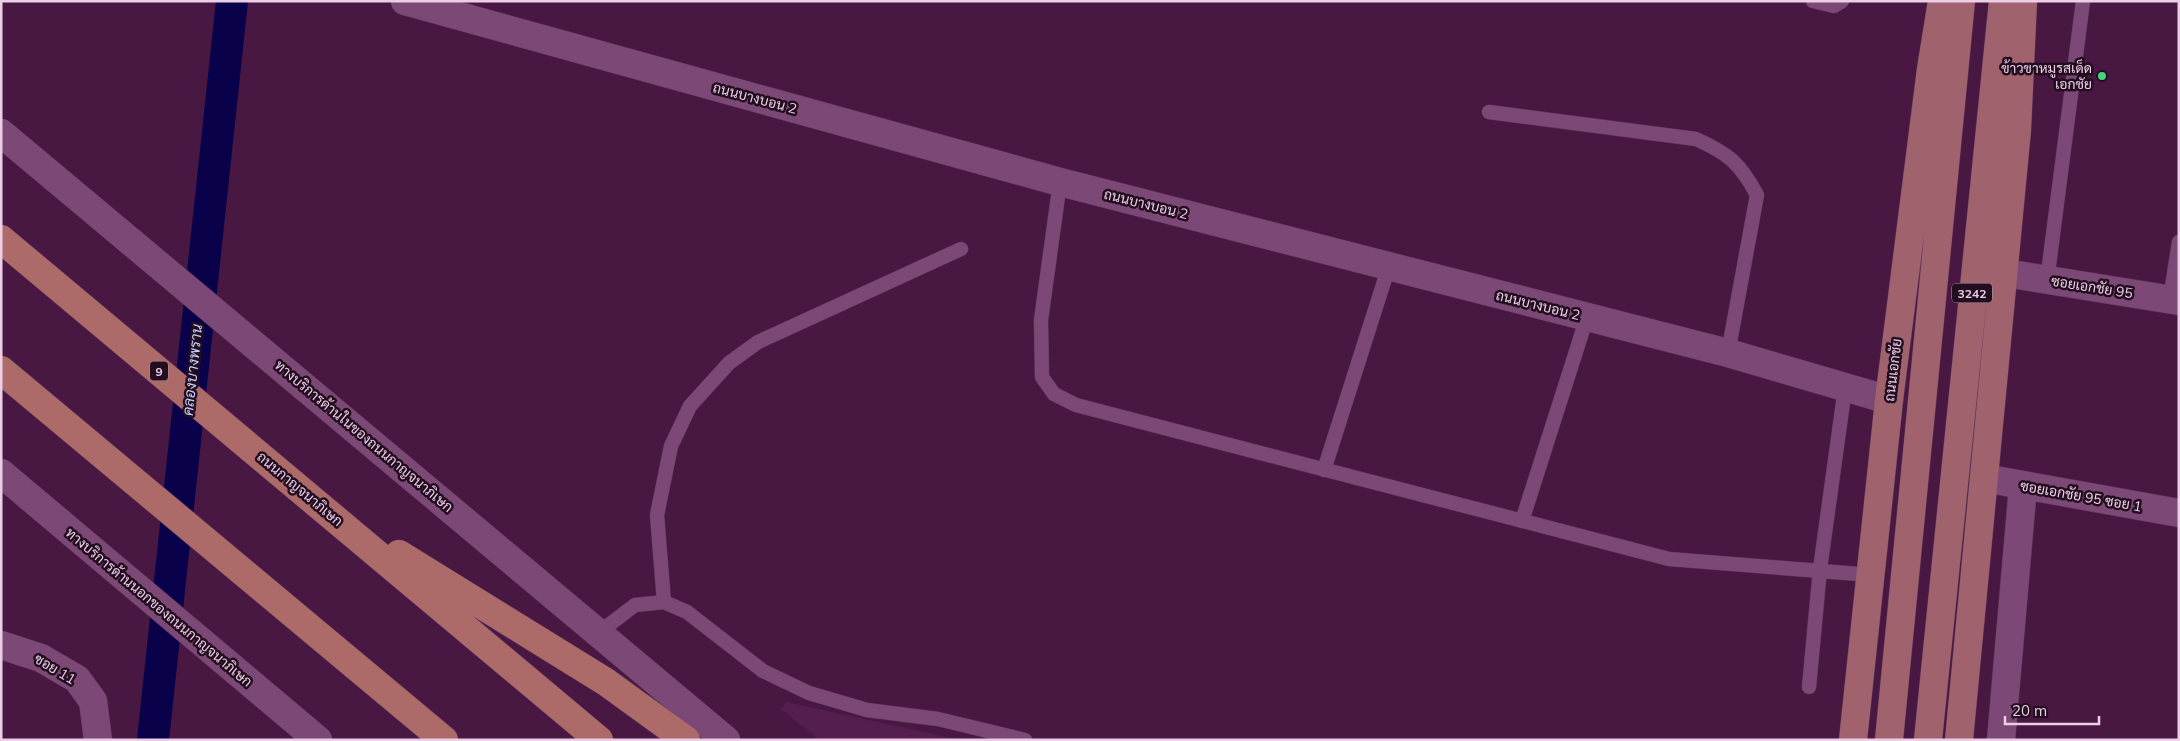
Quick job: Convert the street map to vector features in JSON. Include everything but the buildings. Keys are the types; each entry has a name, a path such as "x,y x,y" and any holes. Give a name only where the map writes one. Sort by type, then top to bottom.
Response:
{"highway":[{"name":"ถนนกาญจนาภิเษก","path":"1,238 599,740"},
{"path":"1,370 444,740"},
{"path":"317,504 606,682 686,740"}],"main road":[{"name":"ถนนเอกชัย","path":"1853,740 1889,400 1931,69 1942,1"},
{"name":"3242","path":"1889,740 1961,1"},
{"name":"3242","path":"1928,740 1942,585 2003,1"},
{"path":"1959,740 2005,273 2017,130 2023,1"}],"street":[{"name":"ถนนบางบอน 2","path":"405,1 1060,182 1728,353 1889,400"},
{"name":"ทางบริการด้านในของถนนกาญจนาภิเษก","path":"1,133 364,436 597,634 726,740"},
{"name":"ซอยเอกชัย 95","path":"2005,273 2175,300"},
{"name":"ทางบริการด้านนอกของถนนกาญจนาภิเษก","path":"1,473 318,740"},
{"name":"ซอยเอกชัย 95 ซอย 1","path":"1984,478 2179,513"},
{"path":"2001,740 2023,486"},
{"name":"ซอย 11","path":"1,645 41,658 77,679 93,701 98,740"}],"lane":[{"path":"1813,1 1834,6 1842,1"},
{"path":"2048,281 2083,1"},
{"path":"1489,112 1696,139 1723,152 1745,172 1757,195 1728,353"},
{"path":"1060,182 1041,320 1042,377 1054,394 1076,405 1669,559 1820,569 1871,575"},
{"path":"2175,300 2179,242"},
{"path":"664,602 657,515 671,446 690,406 729,363 758,342 961,249"},
{"path":"1324,470 1389,266"},
{"path":"1522,521 1587,317"},
{"path":"1808,687 1820,569 1845,388"},
{"path":"597,634 635,605 664,602 687,612 763,671 809,693 867,710 938,719 1025,740"}],"shaded area":[{"path":"786,702 961,740 819,740 781,709"}],"waterway":[{"name":"คลองบางพราน","path":"153,740 232,1"}],"place":[{"name":"ข้าวขาหมูรสเด็ด เอกชัย","path":"2102,76"}]}
